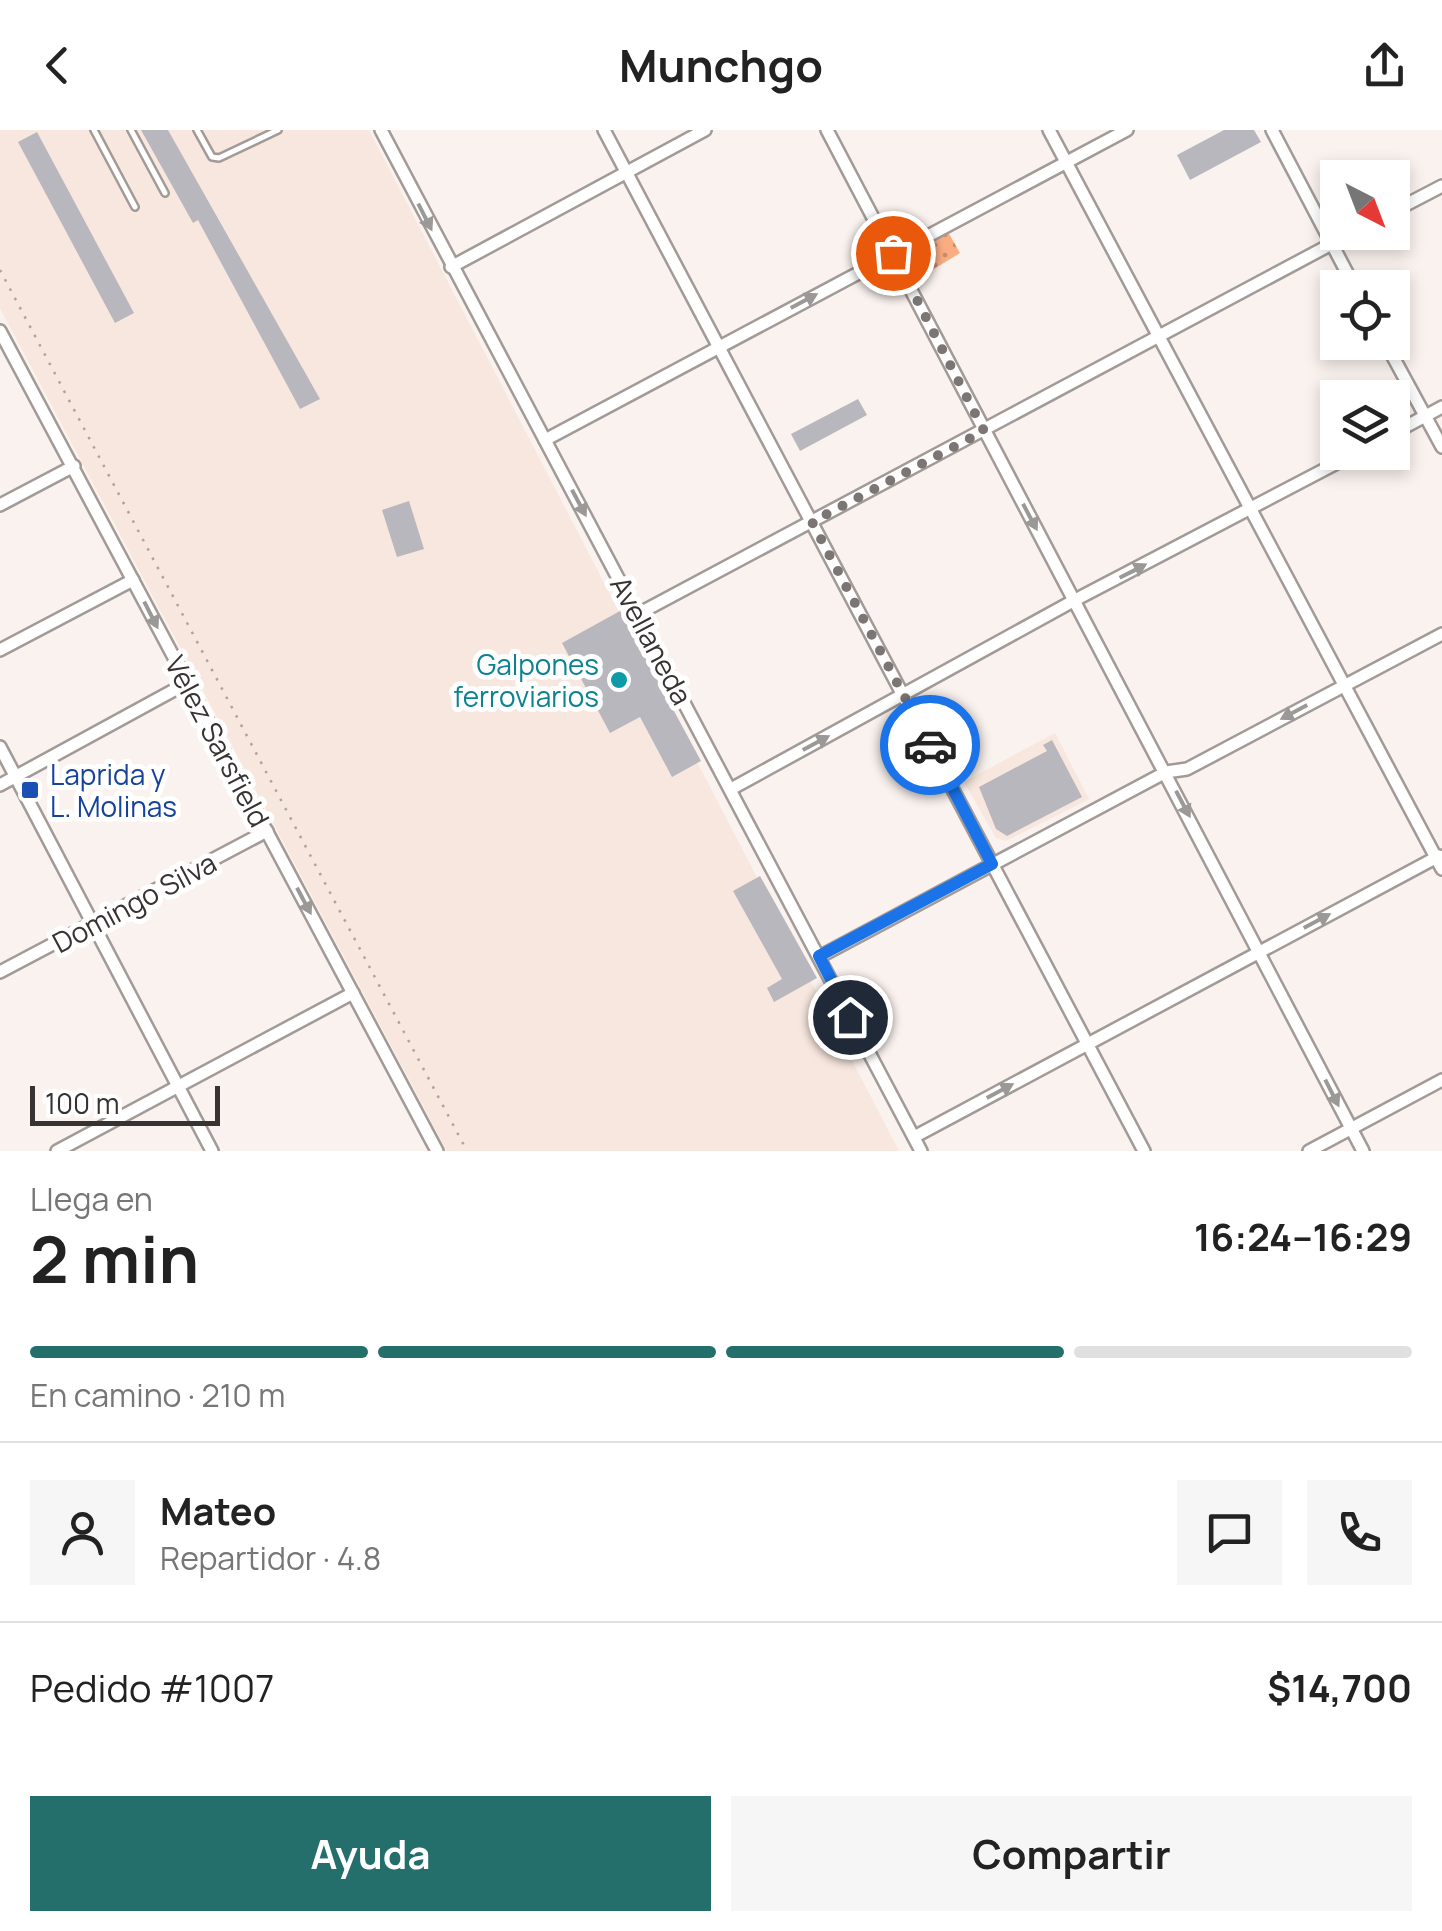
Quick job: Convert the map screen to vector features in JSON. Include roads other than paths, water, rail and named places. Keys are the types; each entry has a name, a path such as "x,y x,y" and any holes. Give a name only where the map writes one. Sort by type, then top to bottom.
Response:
{"street":[{"name":"Avellaneda","path":"381,130 921,1151"},
{"path":"604,130 1144,1151"},
{"path":"451,267 705,130"},
{"path":"827,130 1363,1151"},
{"path":"914,1137 1440,860 1049,130"},
{"path":"545,440 1128,130"},
{"path":"1272,130 1320,222"},
{"path":"1410,203 1442,186"},
{"path":"638,614 1323,250"},
{"name":"Vélez Sarsfield","path":"0,331 435,1150"},
{"path":"1395,360 1442,447"},
{"path":"1410,424 1442,407"},
{"path":"0,505 74,466"},
{"path":"730,789 1075,600 1325,470"},
{"path":"0,650 133,580"},
{"path":"819,956 1166,772 1187,769 1442,634"},
{"path":"0,784 187,683"},
{"path":"0,747 212,1151"},
{"name":"Domingo Silva","path":"0,972 267,831"},
{"path":"57,1151 353,992"},
{"path":"1309,1151 1442,1080"}],"lane":[{"path":"94,130 135,207"},
{"path":"131,130 165,193"},
{"path":"197,130 212,156 219,158 278,130"}],"place":[{"name":"Galpones ferroviarios","path":"619,680"},
{"name":"Laprida y L. Molinas","path":"30,790"}]}
